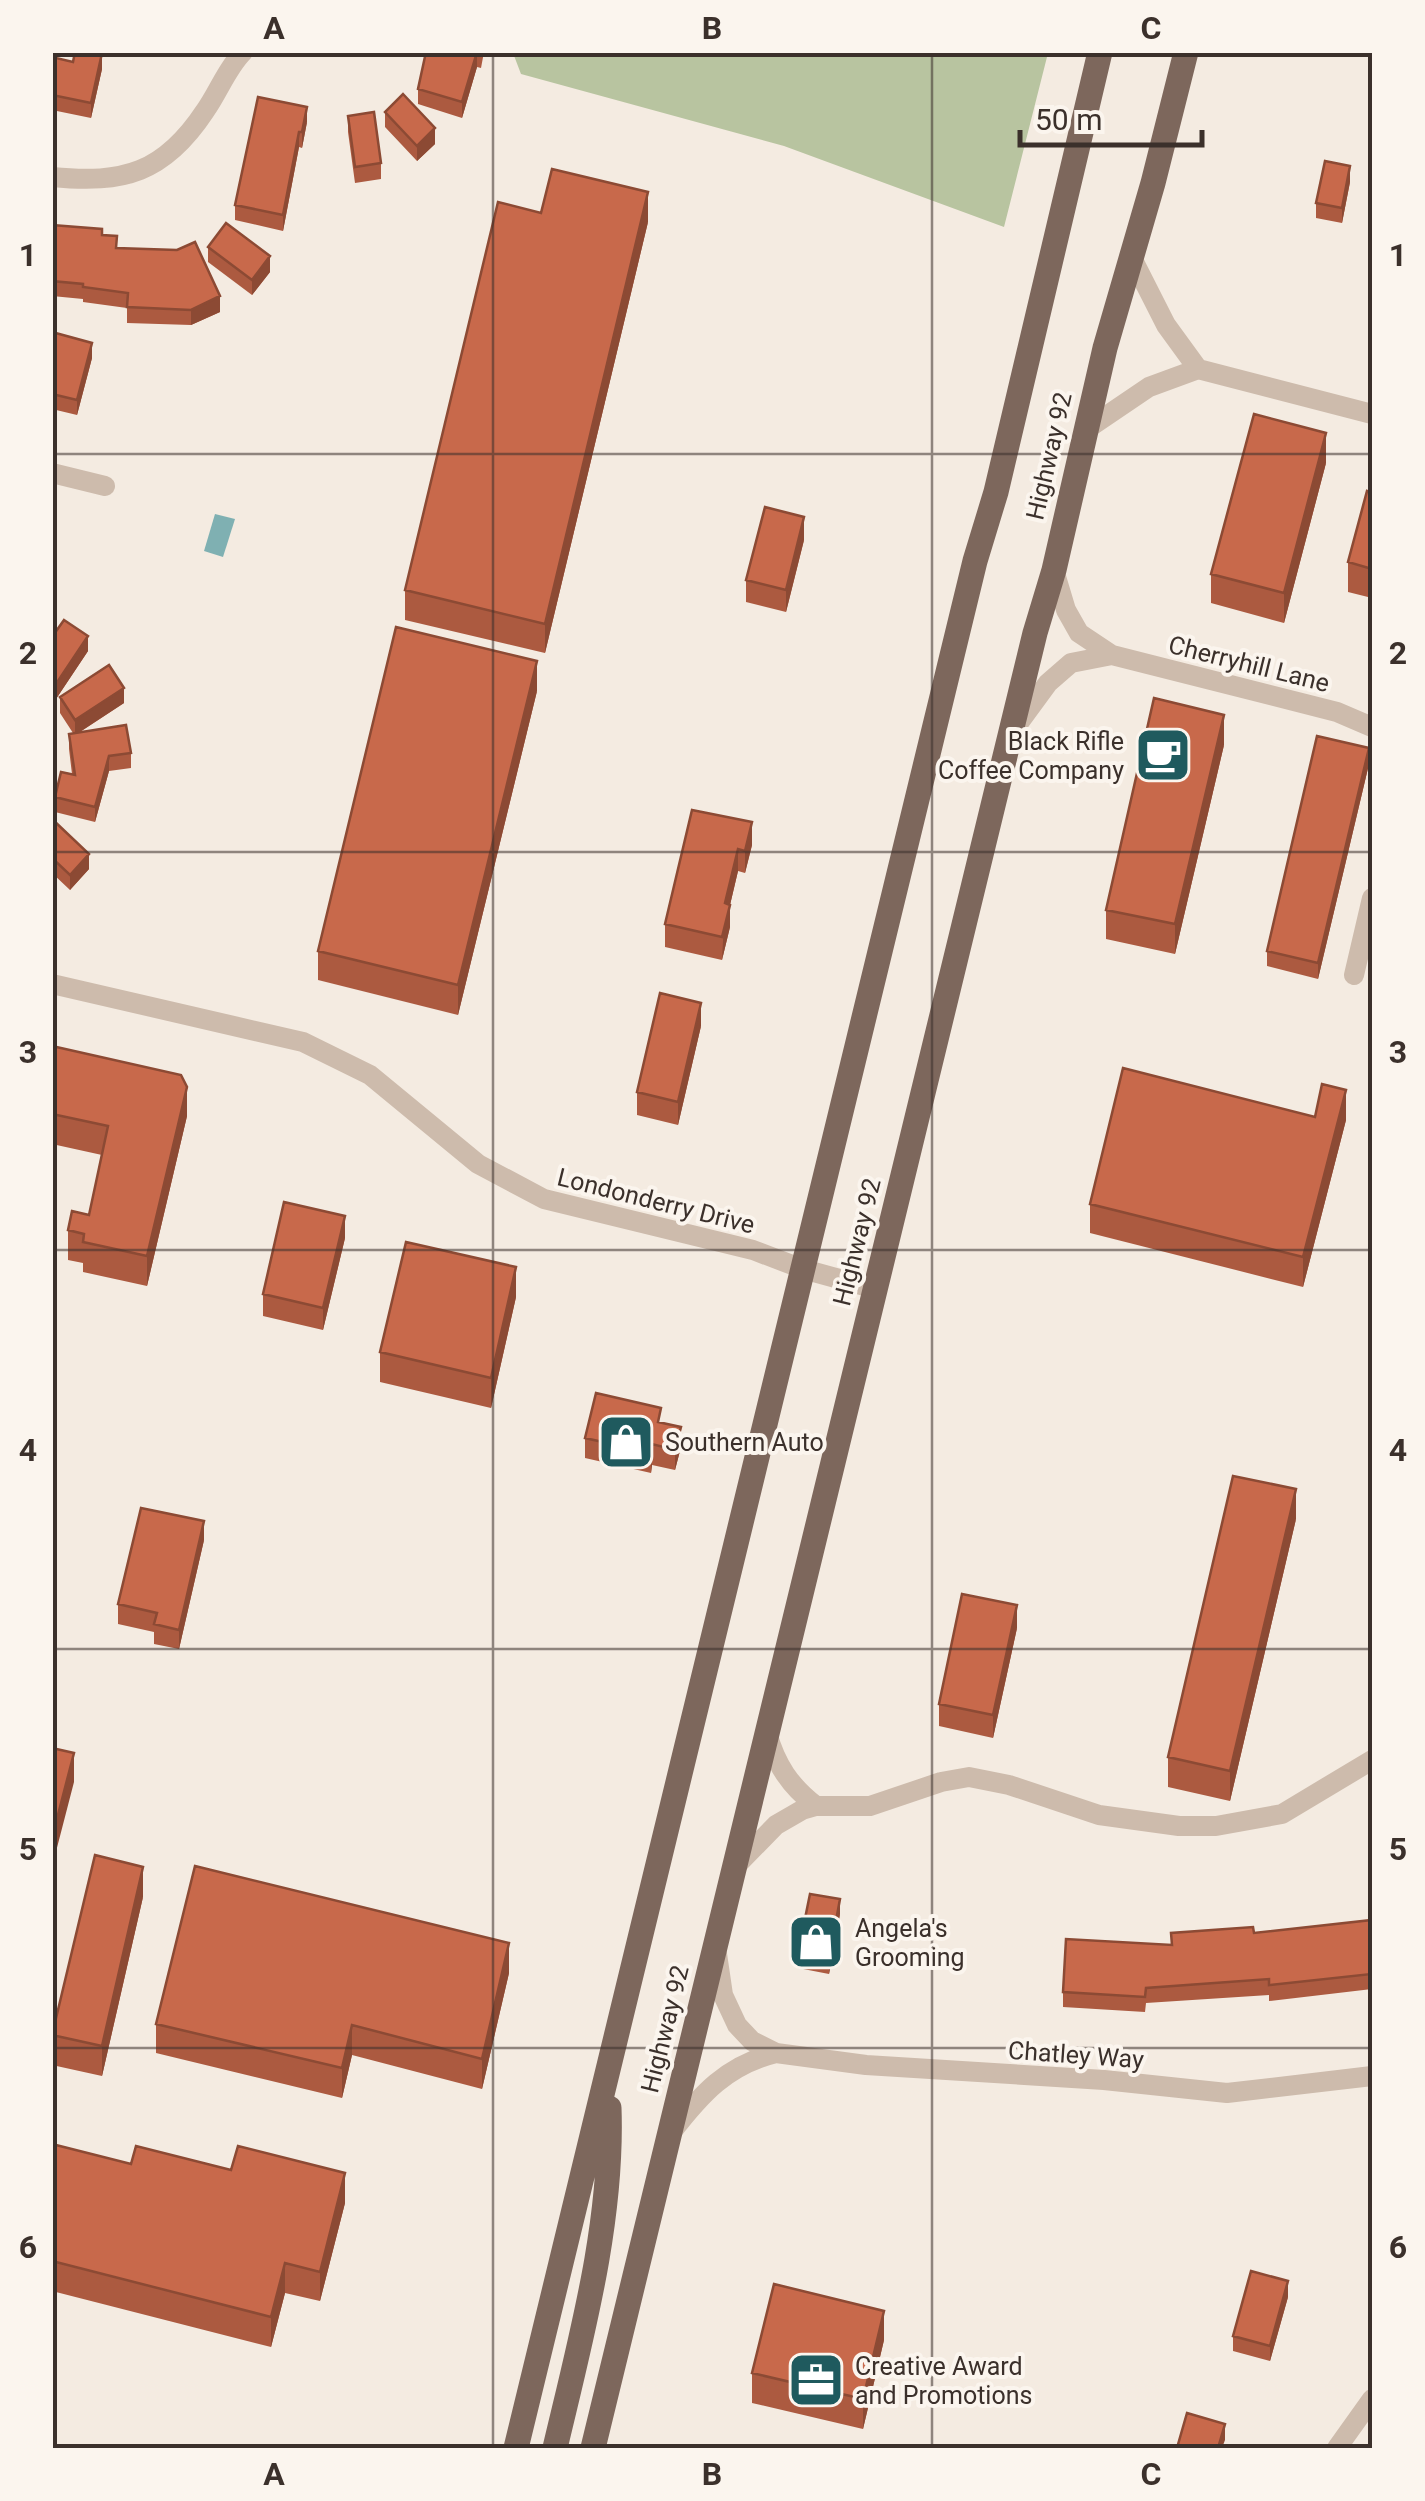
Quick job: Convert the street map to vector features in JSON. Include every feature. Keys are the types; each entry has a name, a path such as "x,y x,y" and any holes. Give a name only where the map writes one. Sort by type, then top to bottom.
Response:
{"main road":[{"name":"Highway 92","path":"516,2448 975,562 996,492 1100,52"},
{"name":"Highway 92","path":"593,2448 1054,570 1105,348 1186,52"},
{"path":"554,2448 581,2336 601,2222 609,2148 606,2078"}],"street":[{"path":"52,176 82,180 133,175 153,166 172,152 204,113 243,52"},
{"path":"1132,258 1166,325 1198,368"},
{"path":"1087,429 1148,387 1198,368 1372,414"},
{"path":"52,474 105,486"},
{"path":"1054,570 1066,610 1079,632 1112,655"},
{"path":"1011,733 1048,683 1071,663 1112,655"},
{"name":"Cherryhill Lane","path":"1112,655 1338,712 1372,727"},
{"path":"1354,975 1372,898"},
{"name":"Londonderry Drive","path":"52,984 303,1042 370,1075 478,1164 526,1191 621,1220 754,1250 876,1290"},
{"path":"768,1733 772,1752 788,1782 816,1806"},
{"path":"735,1867 776,1824 816,1806 870,1806 941,1782 969,1777 1009,1785 1099,1816 1179,1826 1216,1826 1282,1814 1372,1760"},
{"name":"Chatley Way","path":"716,1946 723,1995 737,2025 752,2041 776,2053 866,2065 1104,2080 1227,2093 1372,2076"},
{"name":"Chatley Way","path":"670,2134 722,2075 776,2053"},
{"path":"1337,2448 1372,2399"}],"green space":[{"path":"513,53 1048,53 1004,227 784,146 521,74"}],"water":[{"path":"215,514 235,519 223,557 204,551"}],"building":[{"path":"75,52 102,53 91,103 52,95 52,57 73,62"},
{"path":"426,52 477,52 462,102 418,89"},
{"path":"403,94 435,128 417,146 385,112"},
{"path":"258,97 307,107 283,215 235,205"},
{"path":"374,112 381,163 355,167 348,116"},
{"path":"1325,161 1350,166 1342,208 1316,203"},
{"path":"552,169 648,192 545,624 405,590 498,202 541,213"},
{"path":"226,223 270,256 252,280 208,247"},
{"path":"52,225 102,229 102,235 117,236 116,248 177,250 195,242 220,296 191,310 127,307 128,293 52,281"},
{"path":"52,332 92,343 77,400 52,394"},
{"path":"1254,414 1326,433 1284,593 1211,574"},
{"path":"1367,491 1372,493 1372,569 1348,562"},
{"path":"765,507 804,517 786,590 746,580"},
{"path":"64,620 88,636 56,684 52,682 52,637"},
{"path":"396,627 537,661 458,985 318,951"},
{"path":"109,665 124,688 75,720 60,697"},
{"path":"1154,698 1224,715 1175,924 1106,910"},
{"path":"126,725 131,753 109,756 95,807 55,797 61,772 75,775 69,734"},
{"path":"1317,736 1369,748 1318,963 1267,951"},
{"path":"692,810 752,822 745,851 738,849 725,903 730,905 722,937 665,924"},
{"path":"52,819 89,854 70,875 52,858"},
{"path":"660,993 701,1003 678,1102 637,1092"},
{"path":"52,1046 181,1075 187,1087 147,1256 83,1242 84,1234 68,1230 72,1211 89,1215 108,1126 52,1114"},
{"path":"1123,1068 1315,1117 1322,1084 1346,1090 1303,1257 1090,1204"},
{"path":"284,1202 345,1216 323,1308 263,1294"},
{"path":"406,1242 516,1267 491,1378 380,1352"},
{"path":"596,1393 661,1408 658,1422 681,1427 675,1450 652,1444 651,1453 585,1438"},
{"path":"1233,1476 1296,1489 1230,1771 1168,1757"},
{"path":"141,1508 204,1521 179,1630 154,1624 157,1613 118,1604"},
{"path":"962,1594 1017,1605 993,1715 939,1704"},
{"path":"52,1748 74,1753 52,1838"},
{"path":"95,1855 143,1867 102,2046 52,2035"},
{"path":"195,1866 509,1943 482,2059 352,2025 342,2068 156,2024"},
{"path":"810,1894 840,1899 829,1959 798,1953"},
{"path":"1372,1920 1372,1974 1269,1985 1269,1979 1146,1988 1145,1997 1063,1992 1066,1939 1172,1945 1171,1933 1253,1927 1254,1933"},
{"path":"52,2144 131,2164 136,2146 231,2170 238,2146 345,2173 320,2272 285,2263 271,2317 52,2261"},
{"path":"1251,2271 1288,2281 1270,2346 1233,2336"},
{"path":"774,2284 884,2311 863,2399 752,2373"},
{"path":"1187,2413 1225,2424 1218,2448 1177,2448"}],"place":[{"name":"Black Rifle Coffee Company","path":"1163,755"},
{"name":"Southern Auto","path":"626,1442"},
{"name":"Angela's Grooming","path":"816,1942"},
{"name":"Creative Award and Promotions","path":"816,2380"}]}
